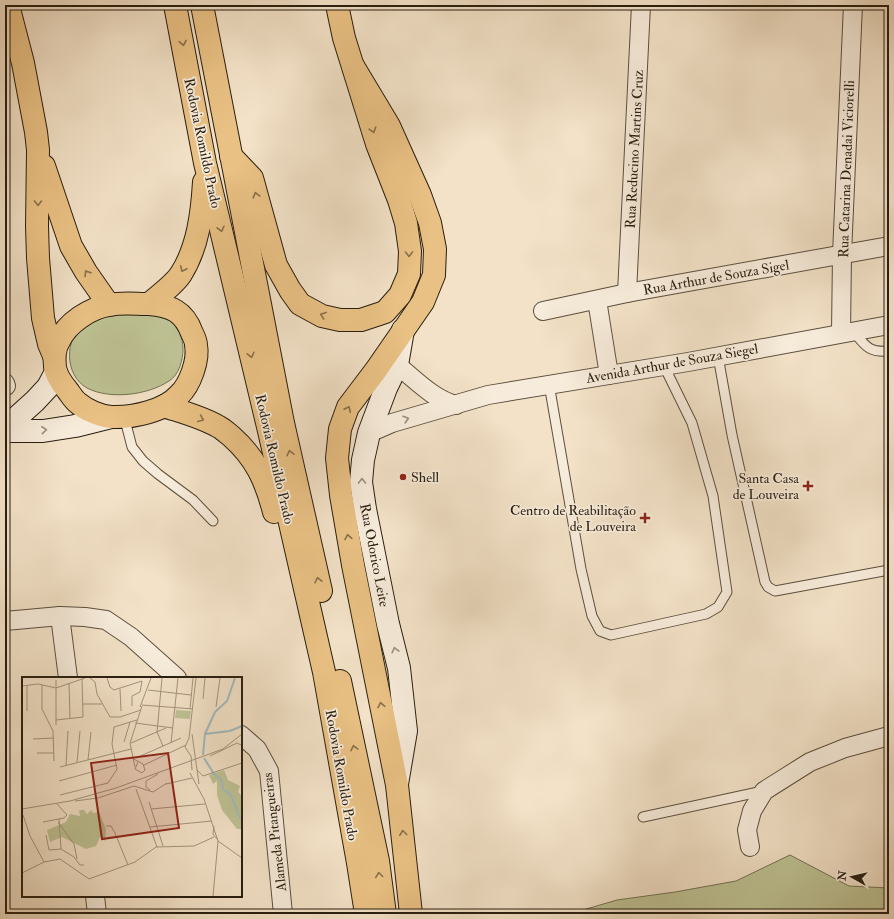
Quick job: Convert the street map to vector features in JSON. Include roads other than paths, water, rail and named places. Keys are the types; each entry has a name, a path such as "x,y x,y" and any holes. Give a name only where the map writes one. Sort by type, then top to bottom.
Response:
{"main road":[{"path":"8,5 23,63 36,132 38,150 38,258 43,318 49,344 55,364 65,387 78,402 94,412 117,416"},
{"name":"Rodovia Romildo Prado","path":"175,5 205,163 269,431 324,672 366,914"},
{"name":"Rodovia Romildo Prado","path":"202,5 283,423 328,621 378,861 385,914"},
{"path":"231,156 252,178 276,265 300,304 322,316 340,320 361,320 385,312 400,295 409,274 410,251 406,223 399,200 377,144 344,38 337,5"},
{"path":"353,66 389,126 420,195 430,223 435,249 434,275 423,302 376,370 348,407 340,429 337,458 341,495 353,565 397,785 411,914"},
{"path":"38,150 71,246 86,272 109,305"},
{"path":"149,304 180,275 193,247 202,209 205,163"},
{"path":"5,428 36,401 48,387 55,364 59,341 69,327 89,312 109,305 166,305 182,314 191,329 197,346 195,364 189,381 179,396 164,406 143,414 117,416 75,426 43,431 5,431"},
{"name":"Rua Odorico Leite","path":"397,785 406,731 399,668 388,624 361,482 363,460 369,432 386,388 397,365 403,330"},
{"path":"164,406 197,417 220,427 242,446 256,464 268,490 301,605 324,672"}],"street":[{"name":"Rua Reducino Martins Cruz","path":"627,293 641,5"},
{"name":"Rua Catarina Denadai Viciorelli","path":"847,332 842,254 853,5"},
{"name":"Rua Arthur de Souza Sigel","path":"543,311 627,293 889,246"},
{"path":"597,300 609,375"},
{"name":"Avenida Arthur de Souza Siegel","path":"369,432 392,423 488,395 664,366 889,325"},
{"path":"397,365 432,394 446,403 456,405"},
{"path":"5,621 60,616 106,620 131,637 176,677"},
{"path":"60,616 68,677"},
{"name":"Alameda Pitangueiras","path":"242,736 257,749 269,771 283,914"},
{"path":"750,847 747,830 752,811 764,790 810,762 845,748 889,736"},
{"path":"95,897 97,914"}],"lane":[{"path":"847,332 872,350 889,351"},
{"path":"718,356 732,435 765,582 768,588 775,591 889,570"},
{"path":"549,384 581,569 592,616 600,630 611,635 706,614 718,607 727,592 713,496 692,423 664,366"},
{"path":"117,416 132,447 143,461 193,500 213,521"},
{"path":"644,817 764,790"}],"place":[{"name":"Shell","path":"403,477"},
{"name":"Santa Casa de Louveira","path":"808,486"},
{"name":"Centro de Reabilitação de Louveira","path":"645,518"}]}
